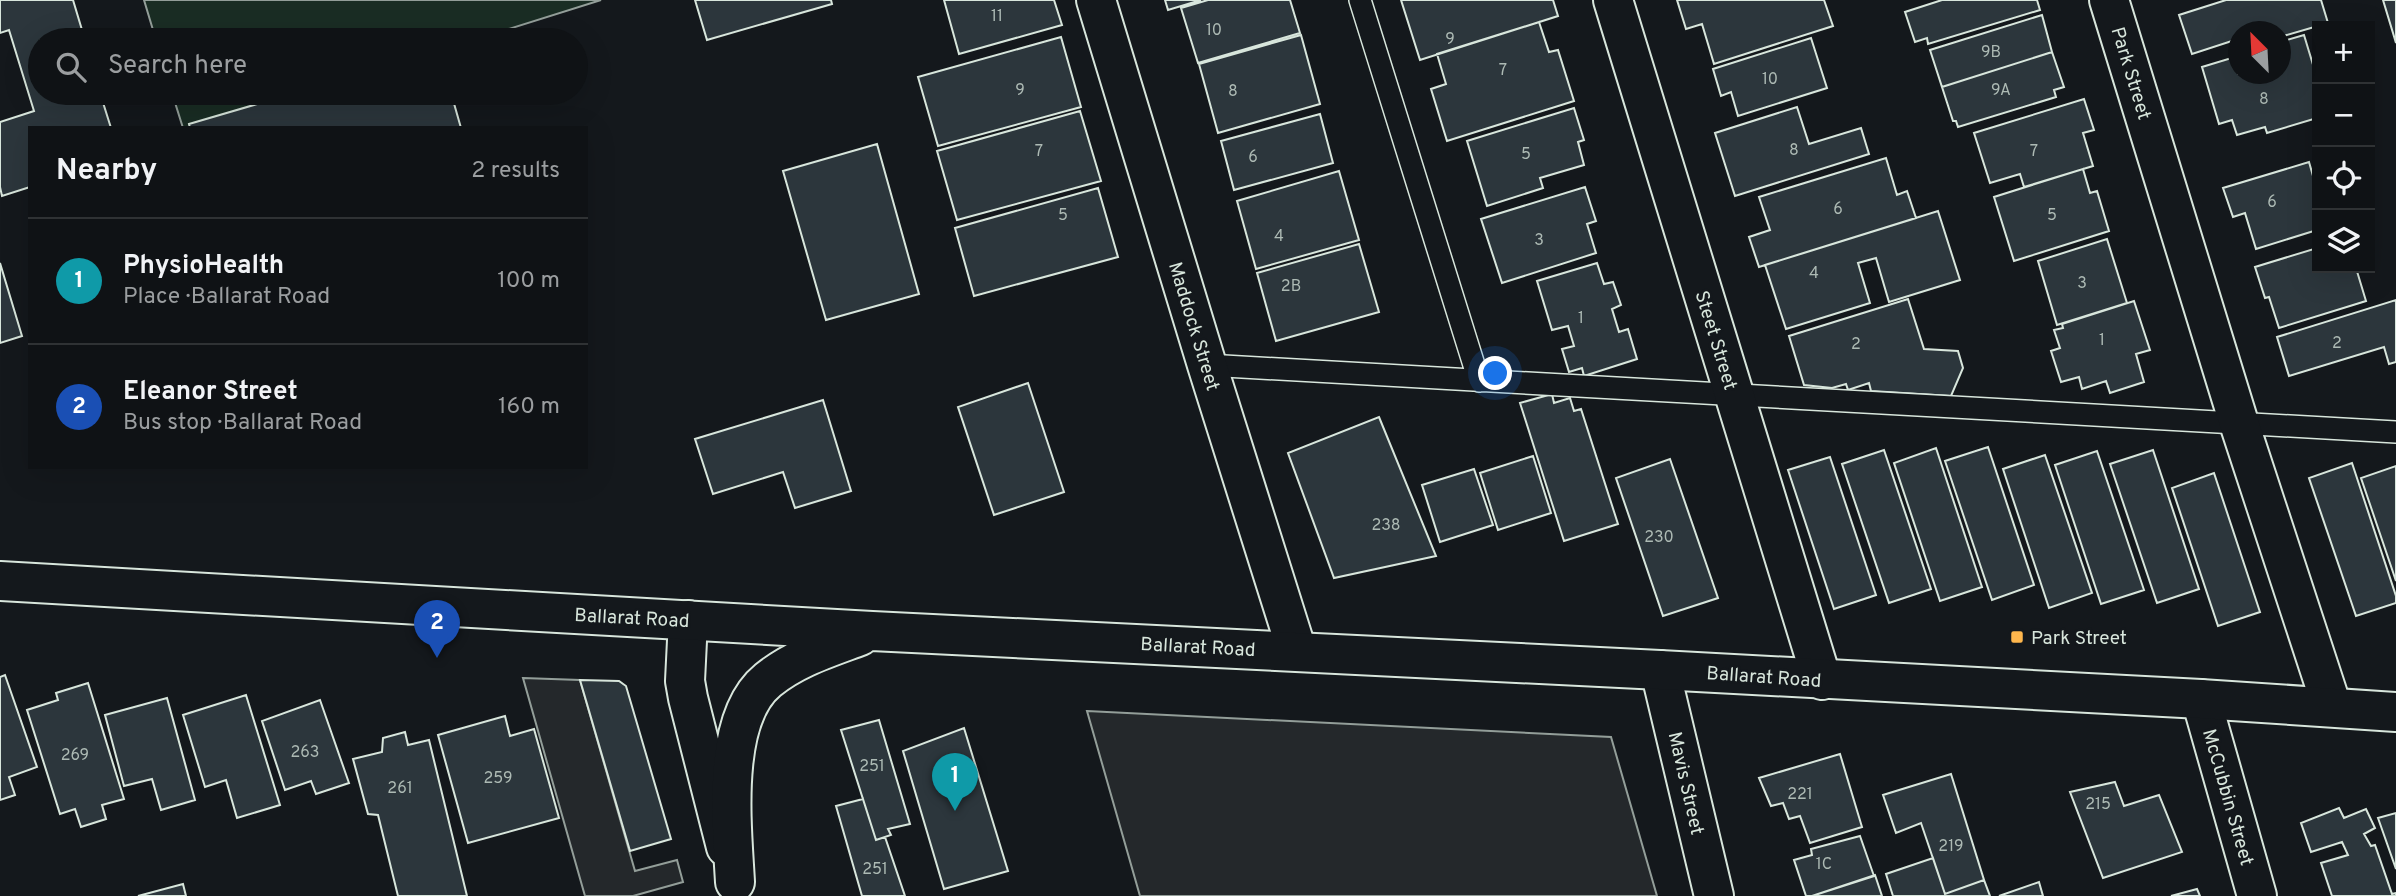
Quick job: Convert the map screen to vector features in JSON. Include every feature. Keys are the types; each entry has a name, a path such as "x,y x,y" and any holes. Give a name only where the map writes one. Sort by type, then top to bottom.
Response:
{"main road":[{"name":"Maddock Street","path":"1096,0 1297,651"},
{"name":"Steet Street","path":"1613,0 1822,680"},
{"name":"Park Street","path":"2109,0 2239,423 2332,707"},
{"name":"Ballarat Road","path":"0,581 872,631 2201,699 2396,712"},
{"path":"688,620 685,681 688,698 737,889"},
{"path":"737,889 732,818 733,782 735,746 743,712 766,681 801,658 872,631"},
{"name":"Mavis Street","path":"1660,670 1714,896"},
{"name":"McCubbin Street","path":"2201,699 2256,896"}],"lane":[{"path":"1360,0 1479,381"},
{"path":"1207,365 2396,432"}],"green space":[{"path":"144,0 601,0 512,28 152,28"},
{"path":"176,105 269,105 202,126 182,126"}],"shaded area":[{"path":"523,678 580,680 635,871 677,860 683,882 633,896 585,896"},
{"path":"1087,711 1611,737 1657,896 1140,896"}],"building":[{"path":"0,0 73,0 81,28 28,28 28,92 9,30 0,33"},
{"path":"695,0 831,0 832,4 707,40"},
{"path":"944,0 1054,0 1062,25 959,54"},
{"path":"1165,0 1201,0 1168,10"},
{"path":"1208,0 1290,0 1300,33 1198,63 1181,8"},
{"path":"1401,0 1553,0 1558,16 1420,60"},
{"path":"1677,0 1824,0 1833,26 1714,64 1702,24 1686,29"},
{"path":"1942,0 2037,0 2040,10 1928,44 1927,38 1915,42 1905,12"},
{"path":"2226,0 2321,0 2327,21 2312,21 2312,28 2291,34 2291,21 2228,21 2228,42 2192,54 2179,15"},
{"path":"2383,0 2396,0 2396,43"},
{"path":"2042,15 2052,52 1942,87 1930,50"},
{"path":"1539,22 1549,52 1558,50 1574,101 1447,141 1431,89 1446,84 1437,54"},
{"path":"1301,35 1320,104 1218,133 1199,64"},
{"path":"2304,35 2312,61 2312,120 2267,133 2265,127 2237,135 2232,120 2219,124 2202,67 2228,59 2228,84 2291,84 2291,39"},
{"path":"1061,37 1081,107 938,146 918,77"},
{"path":"1811,38 1827,88 1738,116 1731,92 1721,96 1713,69"},
{"path":"2052,52 2064,87 2054,90 2056,97 1958,127 1956,121 1953,121 1942,87"},
{"path":"2084,99 2094,130 2083,133 2093,166 2024,187 2020,174 1990,183 1974,133"},
{"path":"32,105 104,105 110,126 28,126 28,188 2,196 0,122 34,111"},
{"path":"254,105 454,105 460,126 190,126"},
{"path":"1797,107 1809,144 1861,128 1869,154 1735,196 1715,133"},
{"path":"1574,108 1584,140 1578,142 1584,165 1540,178 1543,188 1487,206 1467,141"},
{"path":"1080,111 1101,181 957,220 937,151"},
{"path":"1320,114 1333,163 1234,190 1221,141"},
{"path":"877,144 919,294 826,320 783,171"},
{"path":"1886,158 1897,195 1907,191 1916,218 1759,267 1749,237 1770,230 1759,197"},
{"path":"2309,162 2312,172 2312,232 2256,249 2245,213 2233,217 2223,188"},
{"path":"2083,169 2090,193 2097,191 2109,231 2014,261 1994,197"},
{"path":"1339,171 1359,240 1256,269 1237,201"},
{"path":"1585,187 1596,221 1587,224 1596,253 1502,283 1481,219"},
{"path":"1098,188 1118,257 974,296 955,228"},
{"path":"1938,211 1960,280 1889,302 1876,258 1858,263 1870,303 1786,329 1765,265"},
{"path":"2107,239 2127,303 2057,325 2038,261"},
{"path":"1359,244 1379,312 1276,341 1257,273"},
{"path":"2312,250 2312,273 2358,273 2366,301 2279,328 2255,267"},
{"path":"0,263 22,336 0,343"},
{"path":"1597,263 1604,284 1613,282 1621,305 1612,309 1619,332 1628,329 1637,359 1584,376 1582,368 1569,372 1562,349 1574,346 1568,326 1552,330 1537,281"},
{"path":"1908,299 1924,349 1958,351 1963,368 1951,396 1871,391 1869,383 1848,390 1846,384 1832,388 1804,385 1789,336"},
{"path":"2396,300 2396,362 2389,364 2384,347 2289,376 2277,337"},
{"path":"2134,301 2150,350 2136,354 2144,382 2110,393 2106,381 2082,389 2079,377 2061,382 2051,351 2060,348 2054,330 2063,328 2062,324"},
{"path":"1028,383 1064,492 994,515 958,407"},
{"path":"1552,394 1554,403 1570,398 1574,411 1581,409 1618,524 1564,541 1520,403"},
{"path":"823,400 851,491 795,508 783,472 713,494 695,439"},
{"path":"1379,417 1436,556 1334,578 1288,453"},
{"path":"1988,447 2034,585 1992,600 1945,461"},
{"path":"1936,448 1982,587 1940,601 1894,463"},
{"path":"1884,450 1931,589 1889,603 1842,464"},
{"path":"2153,450 2199,589 2157,603 2110,464"},
{"path":"2097,451 2144,590 2101,604 2055,465"},
{"path":"2045,455 2092,593 2049,608 2003,469"},
{"path":"1533,456 1551,513 1498,530 1480,473"},
{"path":"1830,457 1876,595 1834,609 1788,470"},
{"path":"1670,459 1718,598 1663,616 1616,478"},
{"path":"2352,463 2396,596 2396,603 2356,616 2309,478"},
{"path":"2396,466 2396,581 2361,478"},
{"path":"1474,469 1493,525 1440,542 1422,485"},
{"path":"2214,473 2260,612 2218,626 2172,488"},
{"path":"5,675 37,767 9,777 15,795 0,800 0,677"},
{"path":"580,680 619,681 626,686 671,839 630,851"},
{"path":"88,683 124,799 102,805 106,819 81,827 75,809 60,814 27,710 58,700 56,693"},
{"path":"246,695 280,805 237,818 226,780 205,787 183,715"},
{"path":"167,698 195,800 161,810 152,779 124,786 105,715"},
{"path":"320,700 349,783 316,794 311,781 285,790 262,721"},
{"path":"505,716 510,736 534,729 559,818 468,843 438,735"},
{"path":"879,720 910,824 888,829 891,835 876,840 841,730"},
{"path":"964,728 1008,871 944,889 903,751"},
{"path":"405,732 408,745 429,740 467,896 398,896 378,815 368,814 353,759 382,752 383,738"},
{"path":"1840,754 1862,827 1810,843 1800,816 1789,819 1783,803 1771,806 1759,778"},
{"path":"1951,774 1984,880 1945,894 1921,823 1896,833 1883,795"},
{"path":"2115,782 2124,806 2159,795 2182,852 2103,878 2070,792"},
{"path":"863,799 876,840 885,837 905,896 862,896 836,806"},
{"path":"2339,808 2344,818 2366,809 2375,828 2364,834 2371,846 2375,845 2392,894 2396,893 2396,896 2332,896 2321,863 2348,855 2342,842 2311,852 2301,823"},
{"path":"2396,813 2396,869 2378,818"},
{"path":"1860,836 1874,876 1806,896 1794,860 1812,855 1811,849"},
{"path":"1933,858 1945,894 1984,880 1990,896 1893,896 1886,874"},
{"path":"1875,875 1882,896 1812,896"},
{"path":"2039,882 2043,896 1999,896"},
{"path":"183,884 186,896 138,896"},
{"path":"2197,889 2200,896 2171,896"}],"place":[{"name":"Park Street","path":"2017,637"},
{"name":"Eleanor Street","path":"437,658"},
{"name":"PhysioHealth","path":"955,811"}]}
